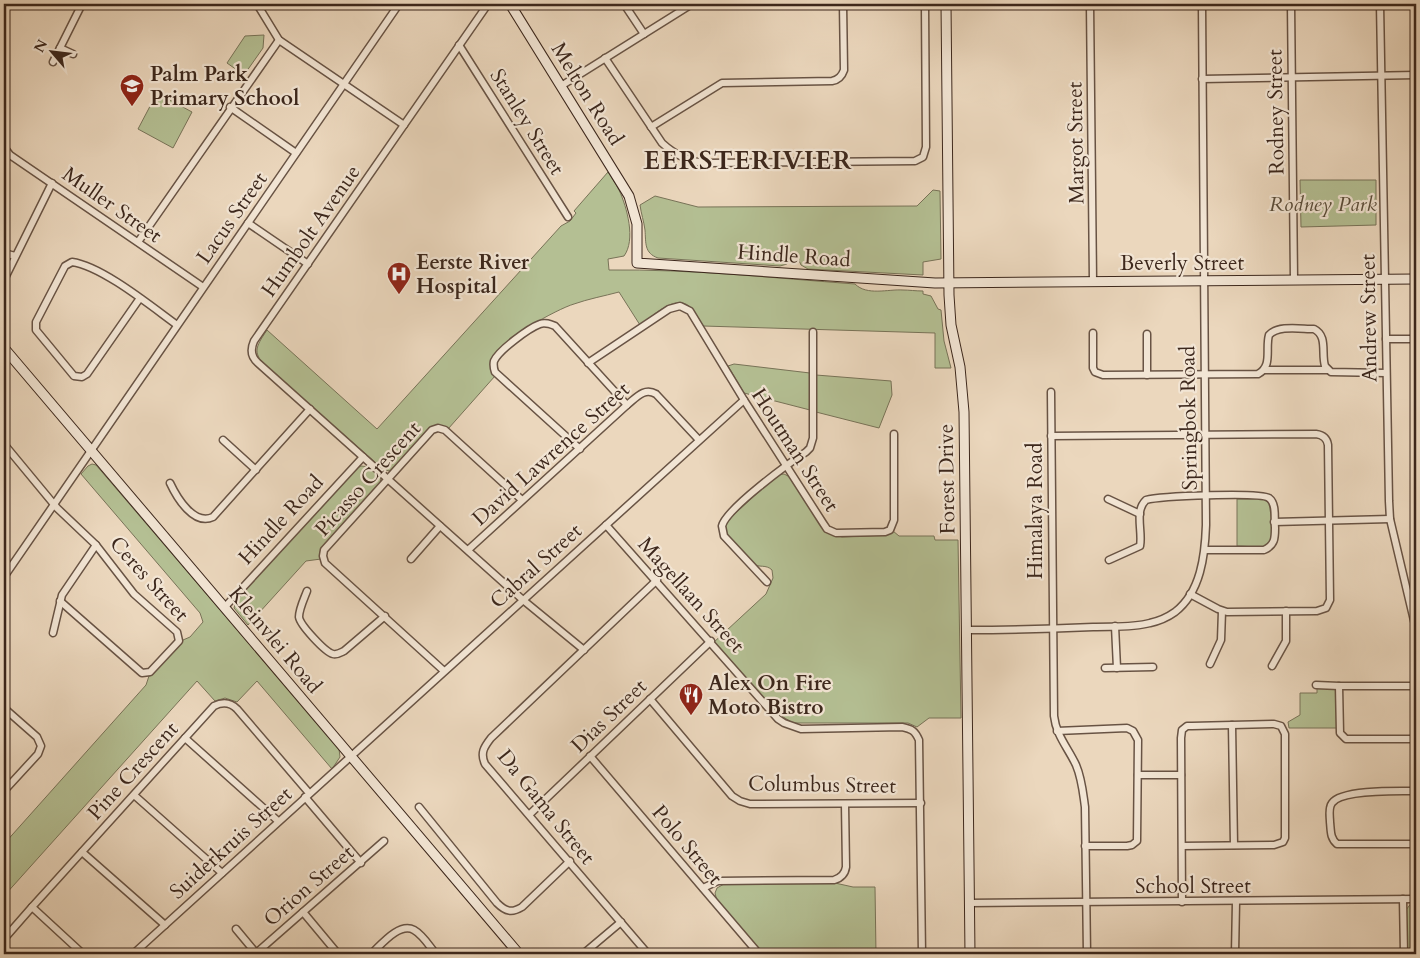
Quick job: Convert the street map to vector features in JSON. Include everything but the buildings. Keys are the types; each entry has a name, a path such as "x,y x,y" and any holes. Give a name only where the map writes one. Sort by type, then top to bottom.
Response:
{"street":[{"path":"4,8 6,4"},
{"path":"53,62 82,4"},
{"path":"257,4 279,40 404,125"},
{"name":"Lacus Street","path":"4,576 400,4"},
{"name":"Humbolt Avenue","path":"488,4 254,341 252,352 256,361 523,600 584,650"},
{"name":"Melton Road","path":"510,4 629,196 637,224 637,263"},
{"path":"624,4 644,34"},
{"path":"561,86 692,4"},
{"path":"651,127 722,83 838,80 844,70 843,4"},
{"path":"605,58 662,143 686,159 700,162 918,160 925,154 926,148 925,4"},
{"name":"Forest Drive","path":"946,4 949,283 951,325 960,367 964,412 970,954"},
{"name":"Margot Street","path":"1090,4 1093,281"},
{"name":"Springbok Road","path":"966,630 1052,629 1148,624 1174,612 1183,604 1199,576 1205,550 1206,496 1202,4"},
{"name":"Rodney Street","path":"1292,4 1294,280"},
{"name":"Andrew Street","path":"1380,4 1390,519 1416,630"},
{"path":"138,242 279,40"},
{"name":"Stanley Street","path":"459,45 568,217"},
{"path":"60,48 73,54"},
{"path":"1202,79 1416,76"},
{"path":"230,108 296,153"},
{"name":"Muller Street","path":"4,147 10,155 203,287"},
{"path":"4,280 52,183"},
{"path":"248,223 308,264"},
{"path":"4,253 15,256"},
{"path":"140,298 87,374 82,377 74,376 36,330 36,322 64,266 74,262 107,277 140,298 177,325"},
{"name":"Hindle Road","path":"637,263 949,283"},
{"name":"Beverly Street","path":"949,283 1416,279"},
{"name":"Houtman Street","path":"588,363 669,309 680,306 690,311 744,400 827,529 836,533 884,532 890,530 894,523 894,434"},
{"path":"580,449 498,375 494,365 495,359 512,342 536,326 546,323 555,326 627,405"},
{"path":"1093,333 1094,368 1095,372 1103,375 1258,374 1264,370 1267,364 1268,336 1271,332 1278,329 1314,329 1318,331 1322,337 1324,362 1328,370"},
{"path":"767,582 724,536 722,526 727,516 786,466 806,452 812,443 813,332"},
{"path":"1147,334 1147,375"},
{"path":"1386,339 1416,339"},
{"name":"Kleinvlei Road","path":"4,348 518,954"},
{"path":"1264,370 1328,370 1336,373 1386,373"},
{"name":"David Lawrence Street","path":"468,550 627,405 644,392 653,392 699,440"},
{"name":"Himalaya Road","path":"1051,392 1053,704 1057,731 1080,776 1085,807 1087,954"},
{"name":"Cabral Street","path":"350,756 744,400"},
{"path":"170,483 176,495 192,514 199,518 208,519 216,515 310,409"},
{"name":"Picasso Crescent","path":"444,670 325,563 324,556 327,546 432,430 438,428 445,430 522,500"},
{"path":"1051,436 1316,434 1324,436 1328,445 1329,521 1329,603 1326,608 1320,611 1222,611 1190,594"},
{"path":"223,440 256,470"},
{"name":"Ceres Street","path":"4,444 57,508 96,545 134,594 177,632 180,637 177,644 150,672 142,673 60,601"},
{"name":"Hindle Road","path":"224,608 363,457"},
{"path":"1109,560 1140,546 1141,505 1150,499 1206,496 1266,496 1271,499 1274,504 1275,540 1267,549 1205,550"},
{"path":"1108,499 1140,514"},
{"path":"1274,522 1390,519"},
{"name":"Magellaan Street","path":"606,525 778,719 800,729 902,727 913,730 919,740 920,803"},
{"path":"411,559 440,526"},
{"path":"53,633 64,591 96,545"},
{"name":"Da Gama Street","path":"648,954 530,814 485,764 482,753 485,745 491,738 656,580"},
{"path":"307,591 300,610 300,622 322,647 333,654 344,651 385,616"},
{"path":"1210,664 1221,640 1222,611"},
{"path":"1272,666 1286,641 1286,611"},
{"path":"1114,626 1117,668"},
{"name":"Dias Street","path":"530,814 710,641"},
{"path":"1105,668 1153,667"},
{"path":"1316,685 1416,686"},
{"path":"1340,686 1340,727 1342,736 1353,739 1416,739"},
{"name":"Columbus Street","path":"650,699 732,796 740,802 750,804 920,803"},
{"name":"Pine Crescent","path":"4,939 214,706 224,703 231,704 237,708 307,795"},
{"path":"4,708 38,739 41,746 38,754 4,791"},
{"path":"1182,846 1274,845 1283,842 1285,838 1285,734 1282,727 1277,724 1192,726 1184,728 1181,733 1182,902"},
{"path":"1232,726 1234,845"},
{"path":"1057,731 1091,728 1130,729 1136,734 1138,740 1137,841 1127,846 1085,846"},
{"path":"185,738 278,821"},
{"name":"Suiderkruis Street","path":"133,954 350,756"},
{"name":"Polo Street","path":"590,756 759,954"},
{"path":"1138,775 1181,775"},
{"path":"1416,791 1372,792 1349,795 1334,800 1330,810 1331,836 1337,844 1416,844"},
{"path":"134,795 222,873"},
{"path":"307,795 361,863"},
{"path":"920,803 922,954"},
{"path":"703,888 718,881 834,880 840,878 846,867 845,804"},
{"path":"419,807 497,903 509,912 522,907 570,862"},
{"name":"Orion Street","path":"256,954 384,841"},
{"path":"82,852 165,925"},
{"path":"1340,954 1404,954 1403,899"},
{"name":"School Street","path":"969,903 1416,899"},
{"path":"1235,954 1236,902"},
{"path":"32,907 83,954"},
{"path":"303,912 338,954"},
{"path":"583,954 621,922"},
{"path":"370,954 397,931 409,929 417,933 436,954"},
{"path":"236,930 256,954"}],"green space":[{"path":"264,35 263,48 244,75 227,63 245,36"},
{"path":"157,93 192,112 173,148 138,129"},
{"path":"608,172 617,185 622,197 630,233 628,249 624,256 608,259 609,270 732,274 855,284 860,288 872,291 923,291 923,294 931,296 938,309 941,310 944,341 951,368 935,368 935,333 703,326 689,306 683,303 663,308 640,325 619,292 566,307 530,326 506,343 498,350 494,357 493,372 495,376 448,429 431,427 390,471 384,470 259,358 257,354 258,346 267,330 377,429 561,226 570,221 576,213 574,211"},
{"name":"Rodney Park","path":"1300,180 1376,180 1376,225 1301,227"},
{"path":"933,190 940,191 941,259 923,262 923,275 808,269 801,265 797,256 792,256 787,264 780,266 658,258 653,256 648,250 640,205 655,196 698,207 917,206"},
{"path":"734,364 810,373 810,410 744,393 728,366"},
{"path":"816,375 891,381 892,395 879,428 816,412"},
{"path":"92,464 96,465 339,749 340,757 332,769 257,681 237,702 225,698 215,701 197,681 4,896 4,844 146,685 149,676 203,622 200,613 81,474"},
{"path":"361,466 371,467 381,478 380,483 324,545 320,552 321,559 306,561 248,625 234,608 236,600 354,470"},
{"path":"784,474 790,477 823,529 828,533 842,537 886,535 893,531 899,536 934,536 935,540 958,540 961,718 929,718 917,727 908,723 793,723 780,715 713,643 766,594 773,578 772,570 753,564 732,542 724,528 727,521 777,475"},
{"path":"1237,499 1263,499 1270,504 1272,533 1271,539 1266,546 1237,546"},
{"path":"1317,687 1334,688 1337,691 1337,728 1289,728 1288,722 1300,715 1300,693 1317,693"},
{"path":"835,883 853,887 875,887 876,954 762,954 717,901 715,893 717,888 724,884"},
{"path":"1412,902 1416,902 1416,954 1407,954 1406,910"}],"place":[{"name":"Palm Park Primary School","path":"132,107"},
{"name":"Eerste River Hospital","path":"399,295"},
{"name":"Alex On Fire Moto Bistro","path":"691,716"}],"district":[{"name":"EERSTERIVIER","path":"748,160"}]}
